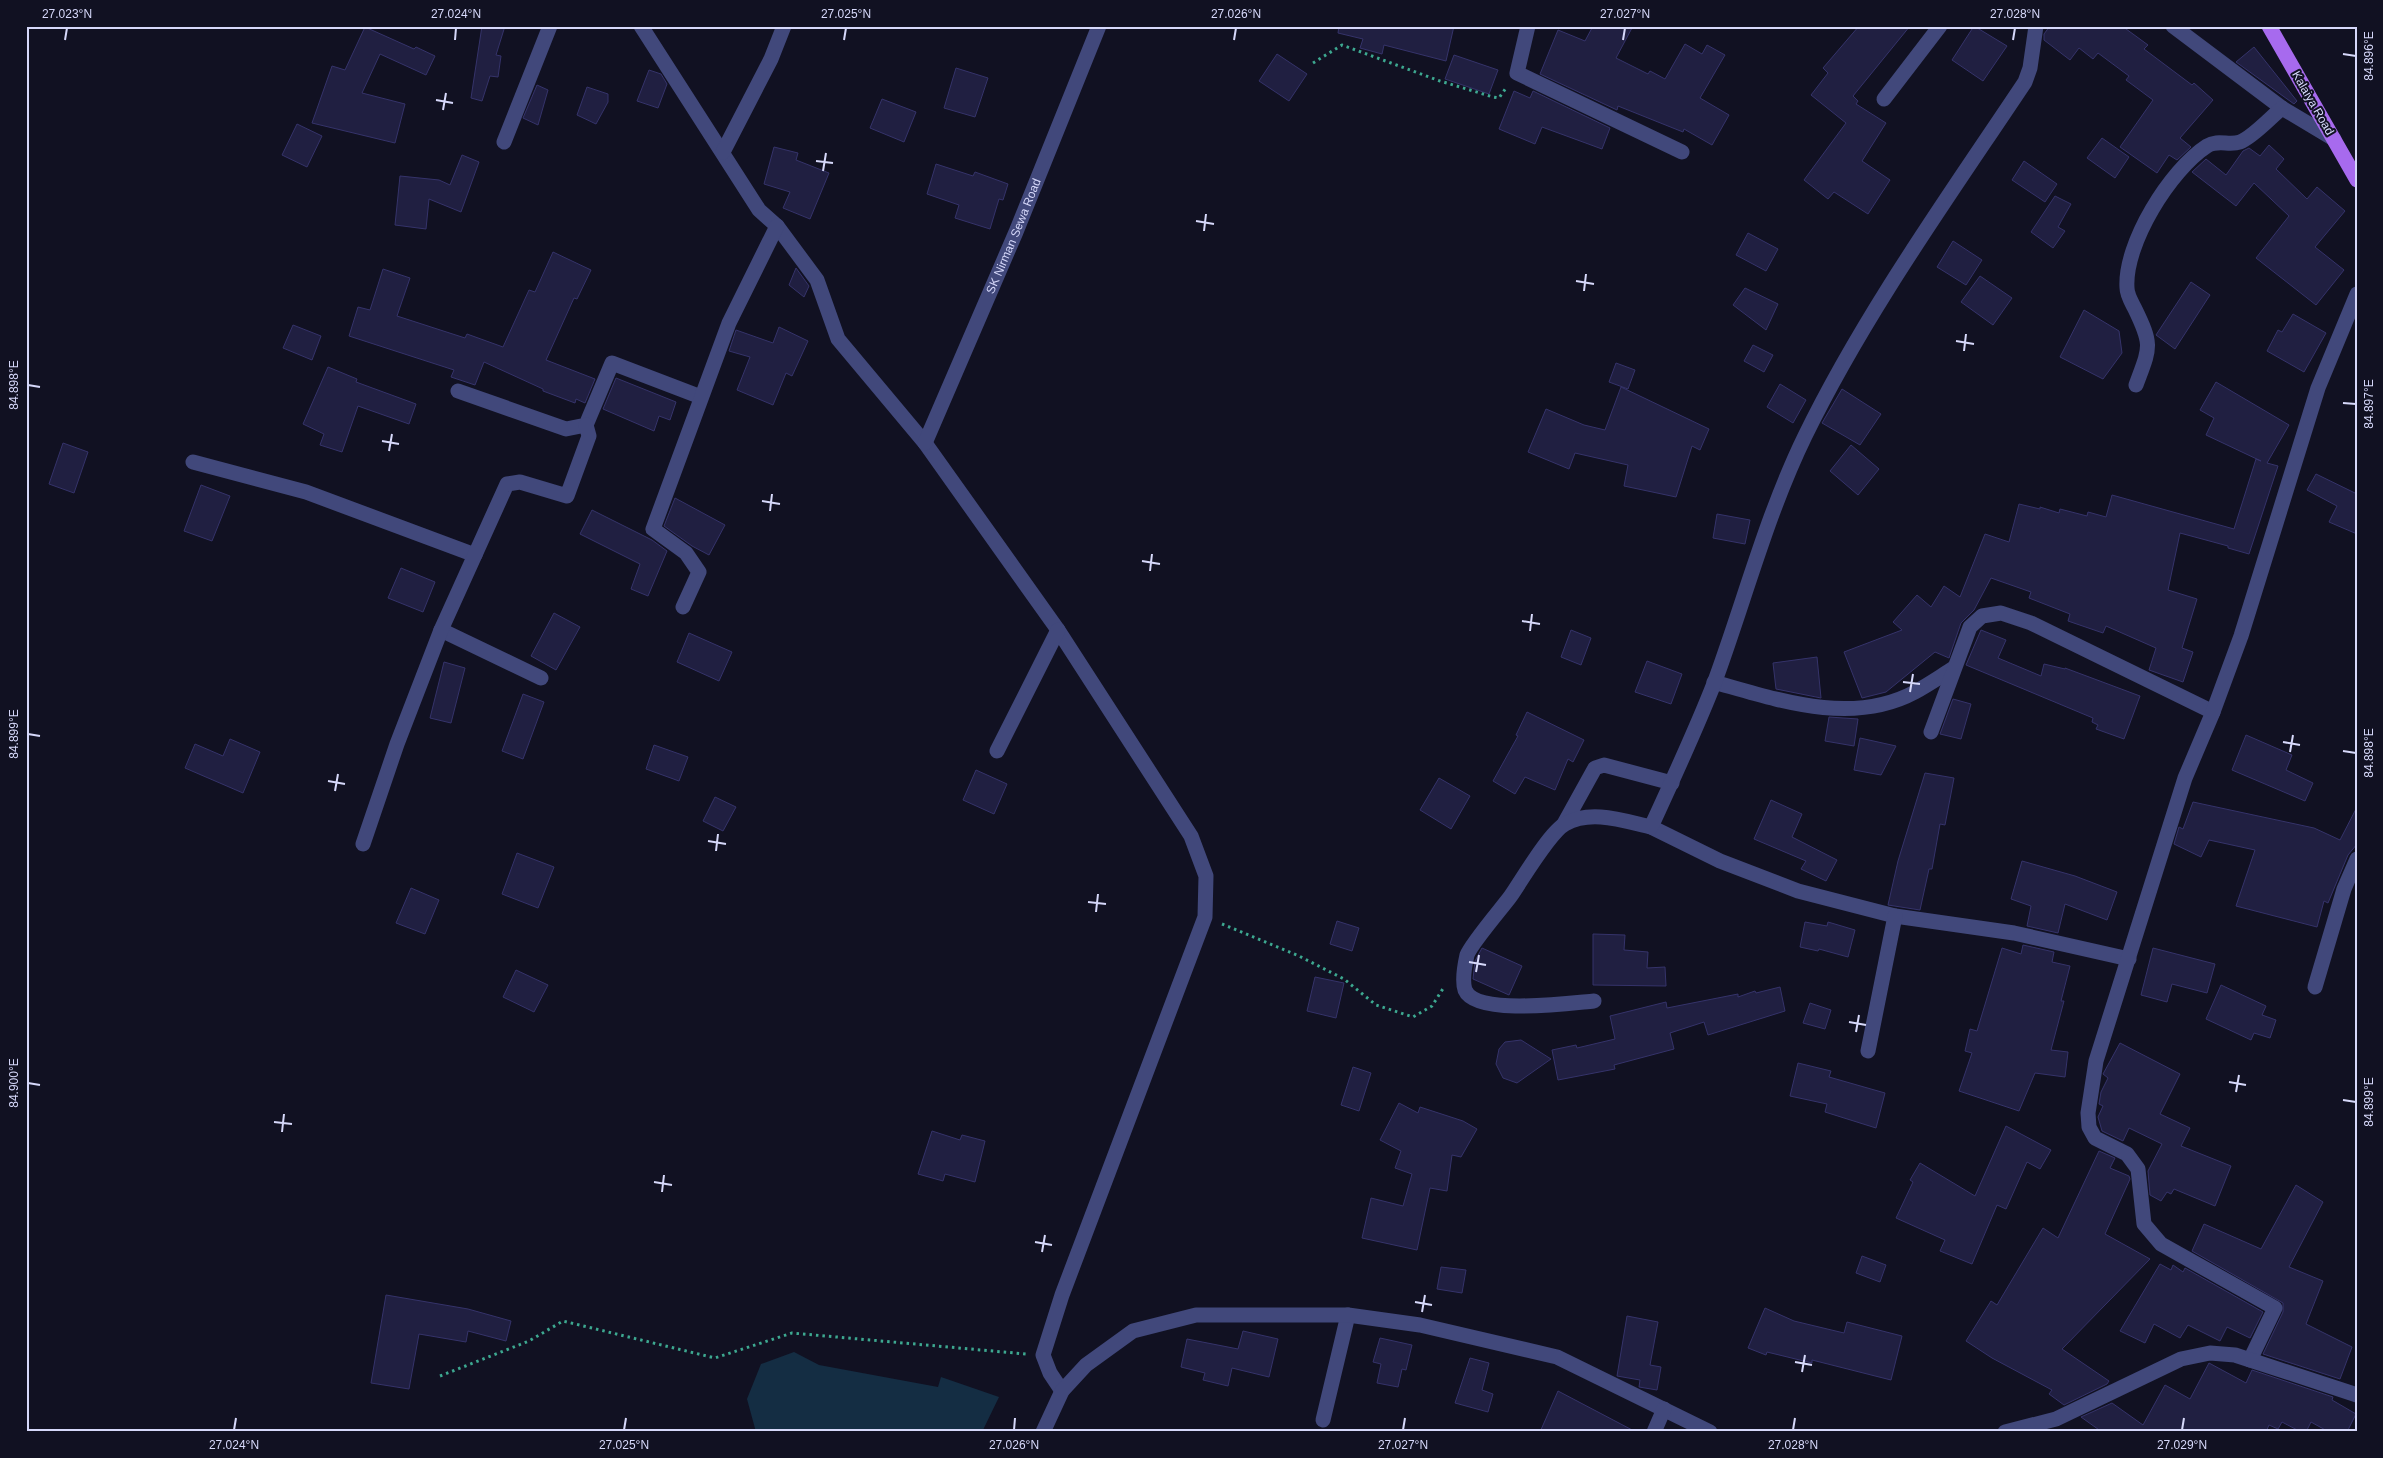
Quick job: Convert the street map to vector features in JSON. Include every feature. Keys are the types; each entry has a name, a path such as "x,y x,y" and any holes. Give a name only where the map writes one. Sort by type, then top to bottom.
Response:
{"main road":[{"name":"Kalaiya Road","path":"2269,26 2357,180"}],"street":[{"path":"504,142 550,26"},
{"path":"641,26 760,210 777,226 817,280 838,339 925,444 1058,630 1191,836 1206,876 1205,917 1062,1295 1043,1355 1050,1372 1062,1391"},
{"path":"723,152 771,59 784,26"},
{"name":"SK Nirman Sewa Road","path":"925,444 1016,232 1099,26"},
{"path":"1528,26 1517,73 1682,152"},
{"path":"1884,100 1940,26"},
{"path":"1651,827 1672,783 1714,682 1780,493 1804,436 1837,375 1915,247 2025,82 2030,68 2036,26"},
{"path":"2173,26 2282,108 2334,139"},
{"path":"2136,385 2148,354 2148,337 2126,290 2128,269 2134,249 2158,200 2178,173 2205,147 2214,142 2240,142 2282,108"},
{"path":"683,607 699,572 686,553 653,529 729,323 777,226"},
{"path":"2250,1360 2275,1308 2161,1244 2144,1224 2138,1169 2127,1154 2095,1138 2089,1127 2088,1113 2096,1061 2185,778 2213,712 2241,636 2318,388 2357,294"},
{"path":"363,844 397,744 441,630 507,484 520,482 567,496 589,436 586,425 612,364 701,397"},
{"path":"458,391 566,429 586,425"},
{"path":"193,462 306,492 475,555"},
{"path":"1931,732 1970,627 1982,616 2001,613 2031,623 2213,712"},
{"path":"441,630 541,678"},
{"path":"996,751 1058,630"},
{"path":"1714,682 1790,704 1840,709 1870,708 1914,693 1954,668"},
{"path":"1594,1001 1534,1007 1474,999 1466,990 1464,976 1468,954 1540,852 1564,824 1595,768 1604,765 1620,767 1672,783"},
{"path":"1564,824 1583,818 1607,818 1651,827 1720,861 1798,891 1895,916 2014,934 2128,959"},
{"path":"2315,987 2344,889 2357,859"},
{"path":"1868,1051 1895,916"},
{"path":"1043,1432 1062,1391 1086,1365 1133,1331 1196,1315 1348,1316 1420,1325 1557,1357 1710,1432"},
{"path":"1322,1420 1348,1316"},
{"path":"2005,1432 2056,1419 2180,1359 2210,1353 2235,1355 2357,1395"},
{"path":"1654,1432 1664,1409"}],"path":[{"path":"1313,63 1342,45 1440,81 1499,98 1517,73"},
{"path":"1205,917 1299,956 1344,980 1376,1005 1412,1017 1432,1006 1447,984"},
{"path":"440,1376 529,1341 563,1321 715,1358 792,1333 1043,1355"}],"water":[{"path":"794,1352 819,1365 938,1387 941,1377 999,1397 982,1432 756,1432 747,1399 761,1364"}],"building":[{"path":"482,26 505,26 496,55 501,56 498,77 490,76 482,101 471,98"},
{"path":"1339,26 1454,26 1446,61 1384,45 1382,54 1360,48 1363,39 1338,33"},
{"path":"1593,26 1633,26 1616,58 1648,74 1650,71 1665,79 1685,44 1702,54 1707,45 1725,55 1700,98 1729,115 1712,145 1684,129 1683,132 1618,106 1617,110 1540,74 1558,30 1585,41"},
{"path":"1859,26 1910,26 1853,96 1858,101 1856,104 1886,123 1862,161 1890,180 1868,214 1834,192 1828,199 1804,180 1846,123 1811,95 1828,73 1823,68"},
{"path":"1974,26 2007,46 1983,81 1952,60"},
{"path":"2050,26 2122,26 2148,45 2144,49 2192,85 2194,83 2213,100 2180,138 2191,147 2177,160 2169,155 2157,173 2120,147 2153,100 2126,80 2129,76 2098,53 2093,59 2079,48 2070,60 2044,40 2044,34"},
{"path":"365,27 414,49 416,47 435,56 426,75 380,54 362,93 405,104 395,143 312,123 332,66 345,70"},
{"path":"2254,47 2297,101 2294,104 2236,62"},
{"path":"1277,54 1307,74 1289,101 1259,81"},
{"path":"1454,55 1498,70 1489,94 1445,79"},
{"path":"956,68 988,78 975,117 944,108"},
{"path":"649,70 661,74 667,84 658,108 637,101"},
{"path":"537,85 548,90 538,125 523,118"},
{"path":"587,87 608,94 608,102 596,124 577,115"},
{"path":"1514,91 1530,98 1533,91 1610,128 1602,149 1542,127 1535,144 1499,129"},
{"path":"882,99 916,112 904,142 870,128"},
{"path":"297,124 322,136 307,167 282,155"},
{"path":"2102,138 2129,157 2115,178 2087,158"},
{"path":"2269,145 2284,159 2276,169 2307,199 2317,187 2345,211 2315,247 2344,270 2316,305 2256,258 2289,216 2254,183 2236,206 2192,172 2206,159 2226,175 2243,151 2249,148 2260,156"},
{"path":"774,147 798,153 796,160 829,173 810,219 783,208 790,192 764,184"},
{"path":"462,155 479,162 461,212 429,199 426,229 395,225 400,176 439,180 450,185"},
{"path":"2024,161 2057,184 2045,202 2012,180"},
{"path":"936,164 973,176 975,172 1008,184 1003,200 999,199 990,229 955,218 959,205 927,194"},
{"path":"2055,196 2071,204 2058,227 2065,231 2053,248 2031,232"},
{"path":"1748,233 1778,249 1766,271 1736,255"},
{"path":"1953,241 1982,260 1966,285 1937,267"},
{"path":"553,252 591,270 577,299 574,298 546,360 595,379 585,403 576,399 575,403 543,391 543,389 484,362 475,385 451,377 454,370 349,336 358,307 370,310 383,269 410,278 397,316 465,338 467,334 503,347 529,290 535,292"},
{"path":"796,268 809,286 804,297 789,285"},
{"path":"1980,276 2012,298 1993,325 1961,302"},
{"path":"2191,282 2210,295 2175,349 2156,335"},
{"path":"1745,288 1778,304 1766,330 1733,305"},
{"path":"2084,310 2119,331 2122,353 2103,379 2060,357"},
{"path":"2293,314 2326,333 2304,372 2267,351 2278,330 2282,332"},
{"path":"293,325 321,336 312,360 283,348"},
{"path":"779,327 808,341 792,376 786,373 773,405 737,390 750,357 729,351 736,330 773,343"},
{"path":"1753,345 1773,355 1764,372 1744,361"},
{"path":"1616,363 1635,370 1628,389 1609,382"},
{"path":"328,367 357,379 356,382 416,404 409,424 358,406 342,452 320,445 324,434 303,424"},
{"path":"616,378 676,402 670,420 659,416 654,431 603,409"},
{"path":"2216,382 2289,425 2267,463 2278,466 2249,554 2228,548 2228,546 2180,533 2168,590 2197,599 2182,648 2193,652 2183,682 2149,670 2156,648 2106,626 2103,633 2068,621 2070,614 2029,598 2031,592 1991,578 1974,610 1961,623 1949,658 1935,652 1886,692 1862,698 1844,652 1902,630 1893,622 1917,595 1931,607 1944,586 1960,597 1985,534 2009,542 2019,504 2040,509 2040,507 2059,513 2060,509 2087,516 2088,512 2106,517 2112,495 2234,529 2256,459 2261,461 2206,435 2214,418 2200,410"},
{"path":"1780,384 1806,400 1793,423 1767,407"},
{"path":"1621,387 1709,429 1700,450 1692,446 1676,497 1624,486 1628,465 1575,453 1569,469 1528,452 1546,409 1584,425 1605,430"},
{"path":"1842,389 1881,414 1860,445 1822,423"},
{"path":"63,443 88,452 74,493 49,484"},
{"path":"1851,445 1879,469 1858,495 1830,471"},
{"path":"2316,474 2357,494 2357,534 2329,522 2337,506 2307,490"},
{"path":"201,485 230,496 212,541 184,531"},
{"path":"675,498 725,525 709,555 692,546 664,526"},
{"path":"592,510 652,540 667,551 648,596 631,589 640,564 580,534"},
{"path":"1717,514 1750,520 1745,544 1713,538"},
{"path":"401,568 435,582 423,612 388,598"},
{"path":"554,613 580,627 556,670 531,656"},
{"path":"1571,630 1591,638 1581,665 1561,657"},
{"path":"1981,630 2006,640 1998,658 2041,676 2044,664 2065,668 2140,696 2124,739 2096,729 2098,725 2092,722 2093,718 1966,665"},
{"path":"689,633 732,652 719,681 677,662"},
{"path":"1817,657 1821,698 1776,689 1773,663"},
{"path":"1647,661 1682,674 1671,704 1635,692"},
{"path":"444,662 465,668 451,723 430,718"},
{"path":"523,694 544,702 523,759 502,751"},
{"path":"1953,699 1971,704 1961,739 1940,734"},
{"path":"1527,712 1584,740 1573,762 1568,759 1555,790 1525,777 1515,794 1493,781 1518,736 1516,735"},
{"path":"1829,717 1858,719 1854,746 1825,741"},
{"path":"2246,735 2292,755 2286,770 2313,783 2305,801 2232,770"},
{"path":"1860,738 1896,746 1881,775 1854,770"},
{"path":"230,739 260,752 243,793 185,768 195,744 223,756"},
{"path":"654,745 688,757 679,781 646,769"},
{"path":"976,770 1007,784 994,814 963,800"},
{"path":"1925,773 1954,778 1945,825 1940,824 1932,869 1929,869 1920,910 1888,905 1898,861"},
{"path":"1439,778 1470,796 1451,829 1420,810"},
{"path":"715,797 736,807 723,831 703,821"},
{"path":"1771,800 1802,814 1792,837 1837,860 1826,881 1801,869 1806,861 1754,839"},
{"path":"2193,802 2314,828 2340,840 2357,807 2357,844 2348,855 2328,903 2324,901 2317,927 2236,906 2255,850 2209,840 2201,857 2174,844 2179,827 2183,829"},
{"path":"517,853 554,867 538,908 502,894"},
{"path":"2022,861 2075,876 2117,892 2107,920 2065,904 2058,933 2027,926 2031,906 2011,899"},
{"path":"411,888 439,900 425,934 396,923"},
{"path":"1337,921 1359,928 1352,951 1330,944"},
{"path":"1805,922 1827,926 1828,922 1855,930 1848,957 1819,949 1818,951 1800,947"},
{"path":"1593,934 1625,935 1624,950 1648,952 1647,968 1665,967 1666,986 1593,985"},
{"path":"2023,945 2054,952 2052,962 2070,966 2061,1001 2064,1001 2051,1050 2068,1052 2065,1077 2035,1073 2019,1111 1959,1091 1972,1053 1965,1051 1970,1029 1977,1031 2002,948 2021,954"},
{"path":"1482,948 1522,966 1509,995 1473,979 1475,961"},
{"path":"2153,948 2215,964 2207,993 2172,984 2167,1002 2141,995"},
{"path":"516,970 548,985 534,1012 503,997"},
{"path":"1315,977 1344,983 1336,1018 1307,1011"},
{"path":"2221,985 2266,1006 2262,1015 2276,1020 2270,1038 2254,1033 2251,1040 2206,1019"},
{"path":"1780,987 1785,1011 1708,1035 1704,1022 1670,1033 1674,1049 1614,1065 1615,1069 1558,1080 1552,1050 1576,1045 1577,1048 1615,1039 1610,1016 1666,1002 1667,1008 1738,994 1738,997 1755,991 1756,993"},
{"path":"1810,1003 1831,1010 1825,1029 1803,1023"},
{"path":"1521,1040 1551,1059 1517,1083 1503,1078 1496,1064 1499,1049 1505,1042"},
{"path":"2120,1043 2180,1074 2160,1114 2190,1128 2181,1146 2231,1166 2215,1206 2174,1189 2171,1194 2167,1192 2161,1201 2150,1195 2148,1171 2162,1144 2129,1128 2123,1141 2102,1131 2098,1117 2103,1106 2099,1104 2101,1092 2108,1078 2103,1074"},
{"path":"1798,1063 1831,1071 1829,1077 1885,1093 1876,1128 1825,1112 1827,1104 1790,1096"},
{"path":"1353,1067 1371,1073 1359,1111 1341,1105"},
{"path":"1399,1103 1418,1113 1420,1107 1463,1121 1477,1129 1461,1157 1452,1155 1447,1191 1430,1188 1417,1250 1362,1238 1371,1198 1403,1206 1412,1174 1395,1168 1401,1151 1380,1140"},
{"path":"2006,1126 2051,1150 2040,1169 2027,1162 2006,1209 1997,1205 1972,1264 1940,1251 1945,1240 1896,1218 1913,1182 1910,1180 1920,1163 1975,1196"},
{"path":"932,1131 960,1140 962,1135 985,1141 975,1182 945,1174 943,1181 918,1174"},
{"path":"2099,1151 2115,1158 2110,1168 2129,1176 2130,1179 2105,1234 2150,1259 2062,1349 2109,1381 2107,1384 2064,1405 2049,1394 2052,1390 1992,1358 1966,1341 1991,1301 1997,1305 2043,1228 2058,1238"},
{"path":"2296,1185 2323,1202 2289,1267 2323,1281 2306,1324 2352,1347 2340,1379 2263,1354 2283,1312 2283,1303 2192,1251 2204,1224 2261,1249"},
{"path":"1862,1256 1886,1265 1880,1282 1856,1273"},
{"path":"2160,1264 2171,1270 2173,1265 2183,1272 2185,1268 2263,1312 2250,1338 2227,1327 2220,1341 2188,1325 2180,1338 2154,1324 2145,1343 2120,1331"},
{"path":"1441,1267 1466,1270 1462,1293 1437,1289"},
{"path":"386,1295 468,1309 511,1321 506,1341 468,1331 466,1342 419,1334 409,1389 371,1383"},
{"path":"1765,1308 1794,1321 1844,1333 1847,1322 1902,1336 1891,1380 1812,1360 1812,1363 1767,1352 1766,1355 1748,1348"},
{"path":"1627,1316 1658,1322 1650,1365 1661,1367 1657,1390 1639,1387 1640,1380 1617,1376"},
{"path":"1243,1331 1278,1339 1269,1377 1232,1368 1228,1386 1203,1380 1205,1373 1181,1367 1187,1339 1238,1349"},
{"path":"1380,1338 1412,1345 1406,1370 1402,1369 1398,1387 1377,1383 1381,1364 1373,1362"},
{"path":"1470,1358 1489,1363 1482,1390 1493,1394 1488,1412 1455,1403"},
{"path":"2209,1363 2246,1383 2252,1370 2333,1397 2332,1400 2356,1414 2347,1432 2329,1432 2311,1422 2306,1432 2301,1432 2282,1422 2278,1429 2269,1425 2266,1432 2102,1432 2081,1417 2112,1403 2143,1425 2165,1385 2190,1399"},
{"path":"1558,1391 1636,1432 1540,1432"}]}
